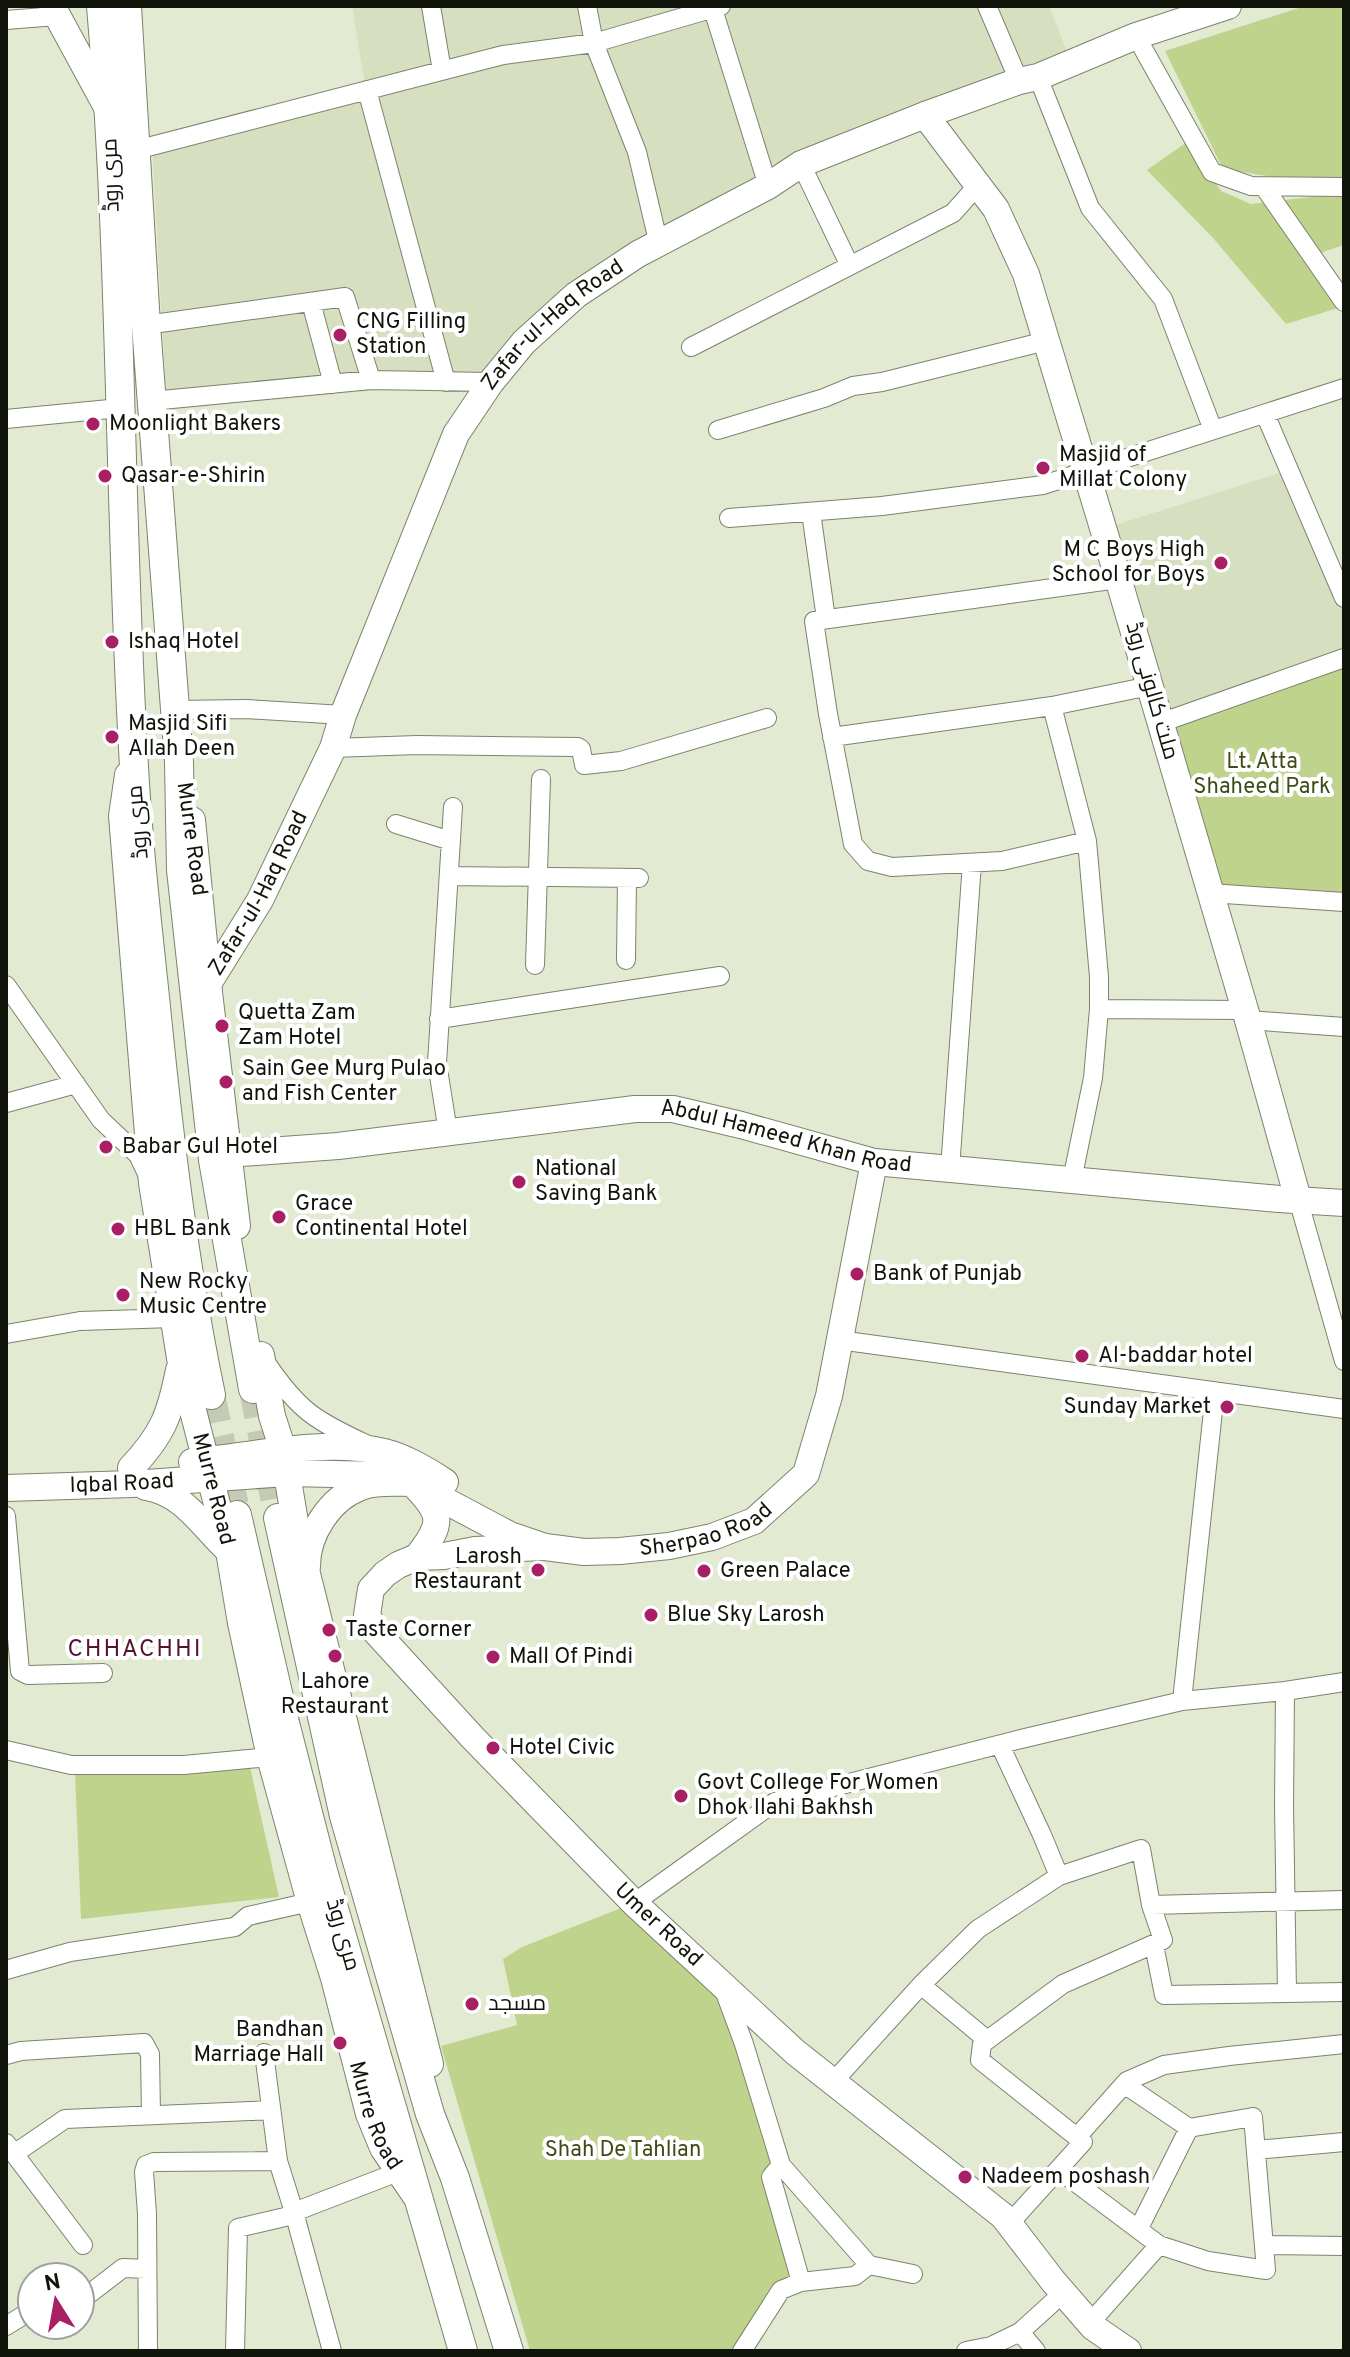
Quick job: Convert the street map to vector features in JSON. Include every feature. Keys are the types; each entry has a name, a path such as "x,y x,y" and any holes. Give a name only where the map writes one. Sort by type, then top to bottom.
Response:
{"main road":[{"name":"مری روڈ","path":"101,6 110,113 133,750 172,1165 196,1324 211,1395"},
{"name":"مری روڈ","path":"127,6 151,401 179,762 181,870 213,1160 253,1389"},
{"name":"مری روڈ","path":"237,1515 323,1871 463,2351"},
{"name":"مری روڈ","path":"278,1518 344,1816 430,2114 455,2178 509,2351"}],"street":[{"path":"431,6 442,71"},
{"path":"587,6 594,43 637,152 659,245"},
{"path":"987,6 1029,79 1090,208 1163,299 1213,430"},
{"name":"Zafar-ul-Haq Road","path":"208,984 260,900 333,748 343,715 456,434 491,382 524,342 576,295 638,254 768,186 801,164 1136,36 1228,6"},
{"path":"136,150 503,55 594,43 715,7 768,186"},
{"path":"6,20 54,11 110,113"},
{"path":"1136,36 1212,172 1251,186 1344,187"},
{"path":"367,90 446,382"},
{"name":"ملت کالونی روڈ","path":"925,115 996,209 1026,274 1150,686 1298,1199"},
{"path":"801,164 849,264"},
{"path":"691,347 953,213 977,186"},
{"path":"1264,187 1344,302"},
{"path":"146,325 345,297 371,380"},
{"path":"311,302 333,384"},
{"path":"718,430 824,398 853,386 882,382 1046,341"},
{"path":"151,401 371,380 491,382"},
{"path":"729,518 882,506 1043,485 1344,388"},
{"path":"6,419 120,408"},
{"path":"1265,414 1344,598"},
{"path":"811,512 826,619"},
{"path":"1087,841 1002,861 892,867 868,861 853,844 814,621 1118,579"},
{"path":"1160,723 1344,658"},
{"path":"832,737 1052,706 1150,686"},
{"path":"1052,706 1087,841 1099,977 1093,1078 1072,1180"},
{"path":"175,710 246,709 343,715"},
{"path":"333,748 417,745 578,747 584,765 621,761 767,718"},
{"name":"Murre Road","path":"133,750 122,816 152,1183 181,1364 229,1551 270,1757 334,1978 369,2114 383,2148 420,2201"},
{"name":"Murre Road","path":"179,762 190,805 238,1235 272,1416 285,1461 297,1534 439,2094 441,2139"},
{"path":"535,965 541,779"},
{"path":"448,1132 437,1063 453,807"},
{"path":"396,824 451,841"},
{"path":"950,1169 972,863"},
{"path":"449,876 633,878 626,960"},
{"path":"1210,893 1344,902"},
{"path":"439,1019 720,976"},
{"path":"6,986 101,1120 138,1155 152,1183"},
{"path":"1099,1009 1246,1015 1344,1027"},
{"path":"6,1103 76,1084"},
{"name":"Abdul Hameed Khan Road","path":"228,1154 338,1146 635,1109 673,1109 874,1162 1344,1203"},
{"name":"Sherpao Road","path":"285,1461 382,1475 412,1483 510,1535 545,1547 584,1552 669,1546 712,1537 754,1521 806,1474 829,1396 874,1162"},
{"path":"1298,1199 1344,1361"},
{"path":"6,1334 80,1321 173,1318"},
{"path":"839,1340 1344,1409"},
{"path":"261,1356 287,1394 305,1411 328,1426 438,1477 545,1547"},
{"path":"181,1364 168,1417 132,1476 162,1489 185,1504 229,1551"},
{"path":"1182,1701 1215,1392"},
{"path":"285,1461 338,1448 385,1452"},
{"name":"Iqbal Road","path":"6,1488 285,1461"},
{"name":"Iqbal Road","path":"6,1475 132,1476"},
{"path":"307,1574 311,1540 330,1509 348,1492 364,1485 412,1483 428,1499 436,1514 433,1537 417,1557"},
{"path":"6,1516 20,1671 28,1675 103,1673"},
{"name":"Umer Road","path":"545,1547 475,1550 417,1557 385,1574 371,1589 367,1615 376,1632 473,1738 634,1903 795,2052 1003,2216 1090,2323 1125,2350"},
{"path":"634,1903 775,1802 1182,1701 1344,1682"},
{"path":"1285,1691 1287,1993"},
{"path":"1000,1745 1059,1876"},
{"path":"6,1750 71,1765 184,1765 270,1757"},
{"path":"834,2081 921,1985 978,1929 1059,1876 1141,1849 1151,1905 1163,1940 1063,1984 982,2044 980,2060 1083,2142 1009,2224"},
{"path":"1151,1905 1344,1900"},
{"path":"6,1970 70,1952 235,1927 248,1916 310,1902"},
{"path":"1154,1945 1164,1995 1344,1992"},
{"path":"721,1984 744,2044 781,2165 869,2265 913,2274"},
{"path":"921,1985 987,2040"},
{"path":"6,2055 21,2051 144,2043 150,2054 151,2115"},
{"path":"1077,2137 1127,2081 1164,2065 1344,2044"},
{"path":"264,2053 278,2161 332,2351"},
{"path":"1059,2170 1159,2245 1208,2261 1266,2270 1253,2117 1189,2128 1124,2084"},
{"path":"83,2245 10,2149 65,2119 271,2110"},
{"path":"1139,2228 1189,2128"},
{"path":"1256,2150 1344,2142"},
{"path":"148,2351 146,2165 154,2162 278,2161"},
{"path":"781,2165 771,2177 801,2282"},
{"path":"235,2351 238,2228 285,2217 398,2172"},
{"path":"1090,2323 1159,2245"},
{"path":"1264,2245 1344,2246"},
{"path":"742,2351 781,2290 801,2282 855,2276 869,2265"},
{"path":"96,2289 123,2268 147,2269"},
{"path":"966,2351 991,2346 1020,2332 1063,2293"},
{"path":"1020,2332 1036,2351"}],"shaded area":[{"path":"352,6 1049,6 1068,54 608,267 491,382 167,410 152,146 365,85"},
{"name":"M C Boys High School for Boys","path":"1289,470 1344,598 1344,658 1160,723 1103,529"}],"green space":[{"path":"1305,6 1344,6 1344,181 1304,182 1223,169 1165,51"},
{"path":"1187,142 1221,191 1251,204 1344,193 1344,245 1323,252 1310,261 1338,308 1286,324 1213,238 1147,170"},
{"name":"Lt. Atta Shaheed Park","path":"1344,658 1344,902 1210,893 1160,723"},
{"path":"250,1767 279,1897 81,1919 75,1773"},
{"name":"Shah De Tahlian","path":"634,1903 721,1984 781,2165 771,2177 801,2282 781,2290 742,2351 530,2351 441,2046 517,2025 503,1959 522,1947"}],"tunnel":[{"path":"253,1389 278,1518"},
{"path":"211,1395 237,1515"}],"place":[{"name":"CNG Filling Station","path":"340,335"},
{"name":"Moonlight Bakers","path":"93,424"},
{"name":"Masjid of Millat Colony","path":"1043,468"},
{"name":"Qasar-e-Shirin","path":"105,476"},
{"name":"M C Boys High School for Boys","path":"1221,563"},
{"name":"Ishaq Hotel","path":"112,642"},
{"name":"Masjid Sifi Allah Deen","path":"112,737"},
{"name":"Quetta Zam Zam Hotel","path":"222,1026"},
{"name":"Sain Gee Murg Pulao and Fish Center","path":"226,1082"},
{"name":"Babar Gul Hotel","path":"106,1147"},
{"name":"National Saving Bank","path":"519,1182"},
{"name":"Grace Continental Hotel","path":"279,1217"},
{"name":"HBL Bank","path":"118,1229"},
{"name":"Bank of Punjab","path":"857,1274"},
{"name":"New Rocky Music Centre","path":"123,1295"},
{"name":"Al-baddar hotel","path":"1082,1356"},
{"name":"Sunday Market","path":"1227,1407"},
{"name":"Larosh Restaurant","path":"538,1570"},
{"name":"Green Palace","path":"704,1571"},
{"name":"Blue Sky Larosh","path":"651,1615"},
{"name":"Taste Corner","path":"329,1630"},
{"name":"Lahore Restaurant","path":"335,1656"},
{"name":"Mall Of Pindi","path":"493,1657"},
{"name":"Hotel Civic","path":"493,1748"},
{"name":"Govt College For Women Dhok Ilahi Bakhsh","path":"681,1796"},
{"name":"مسجد","path":"472,2004"},
{"name":"Bandhan Marriage Hall","path":"340,2043"},
{"name":"Nadeem poshash","path":"965,2177"}],"district":[{"name":"CHHACHHI","path":"135,1650"}]}
